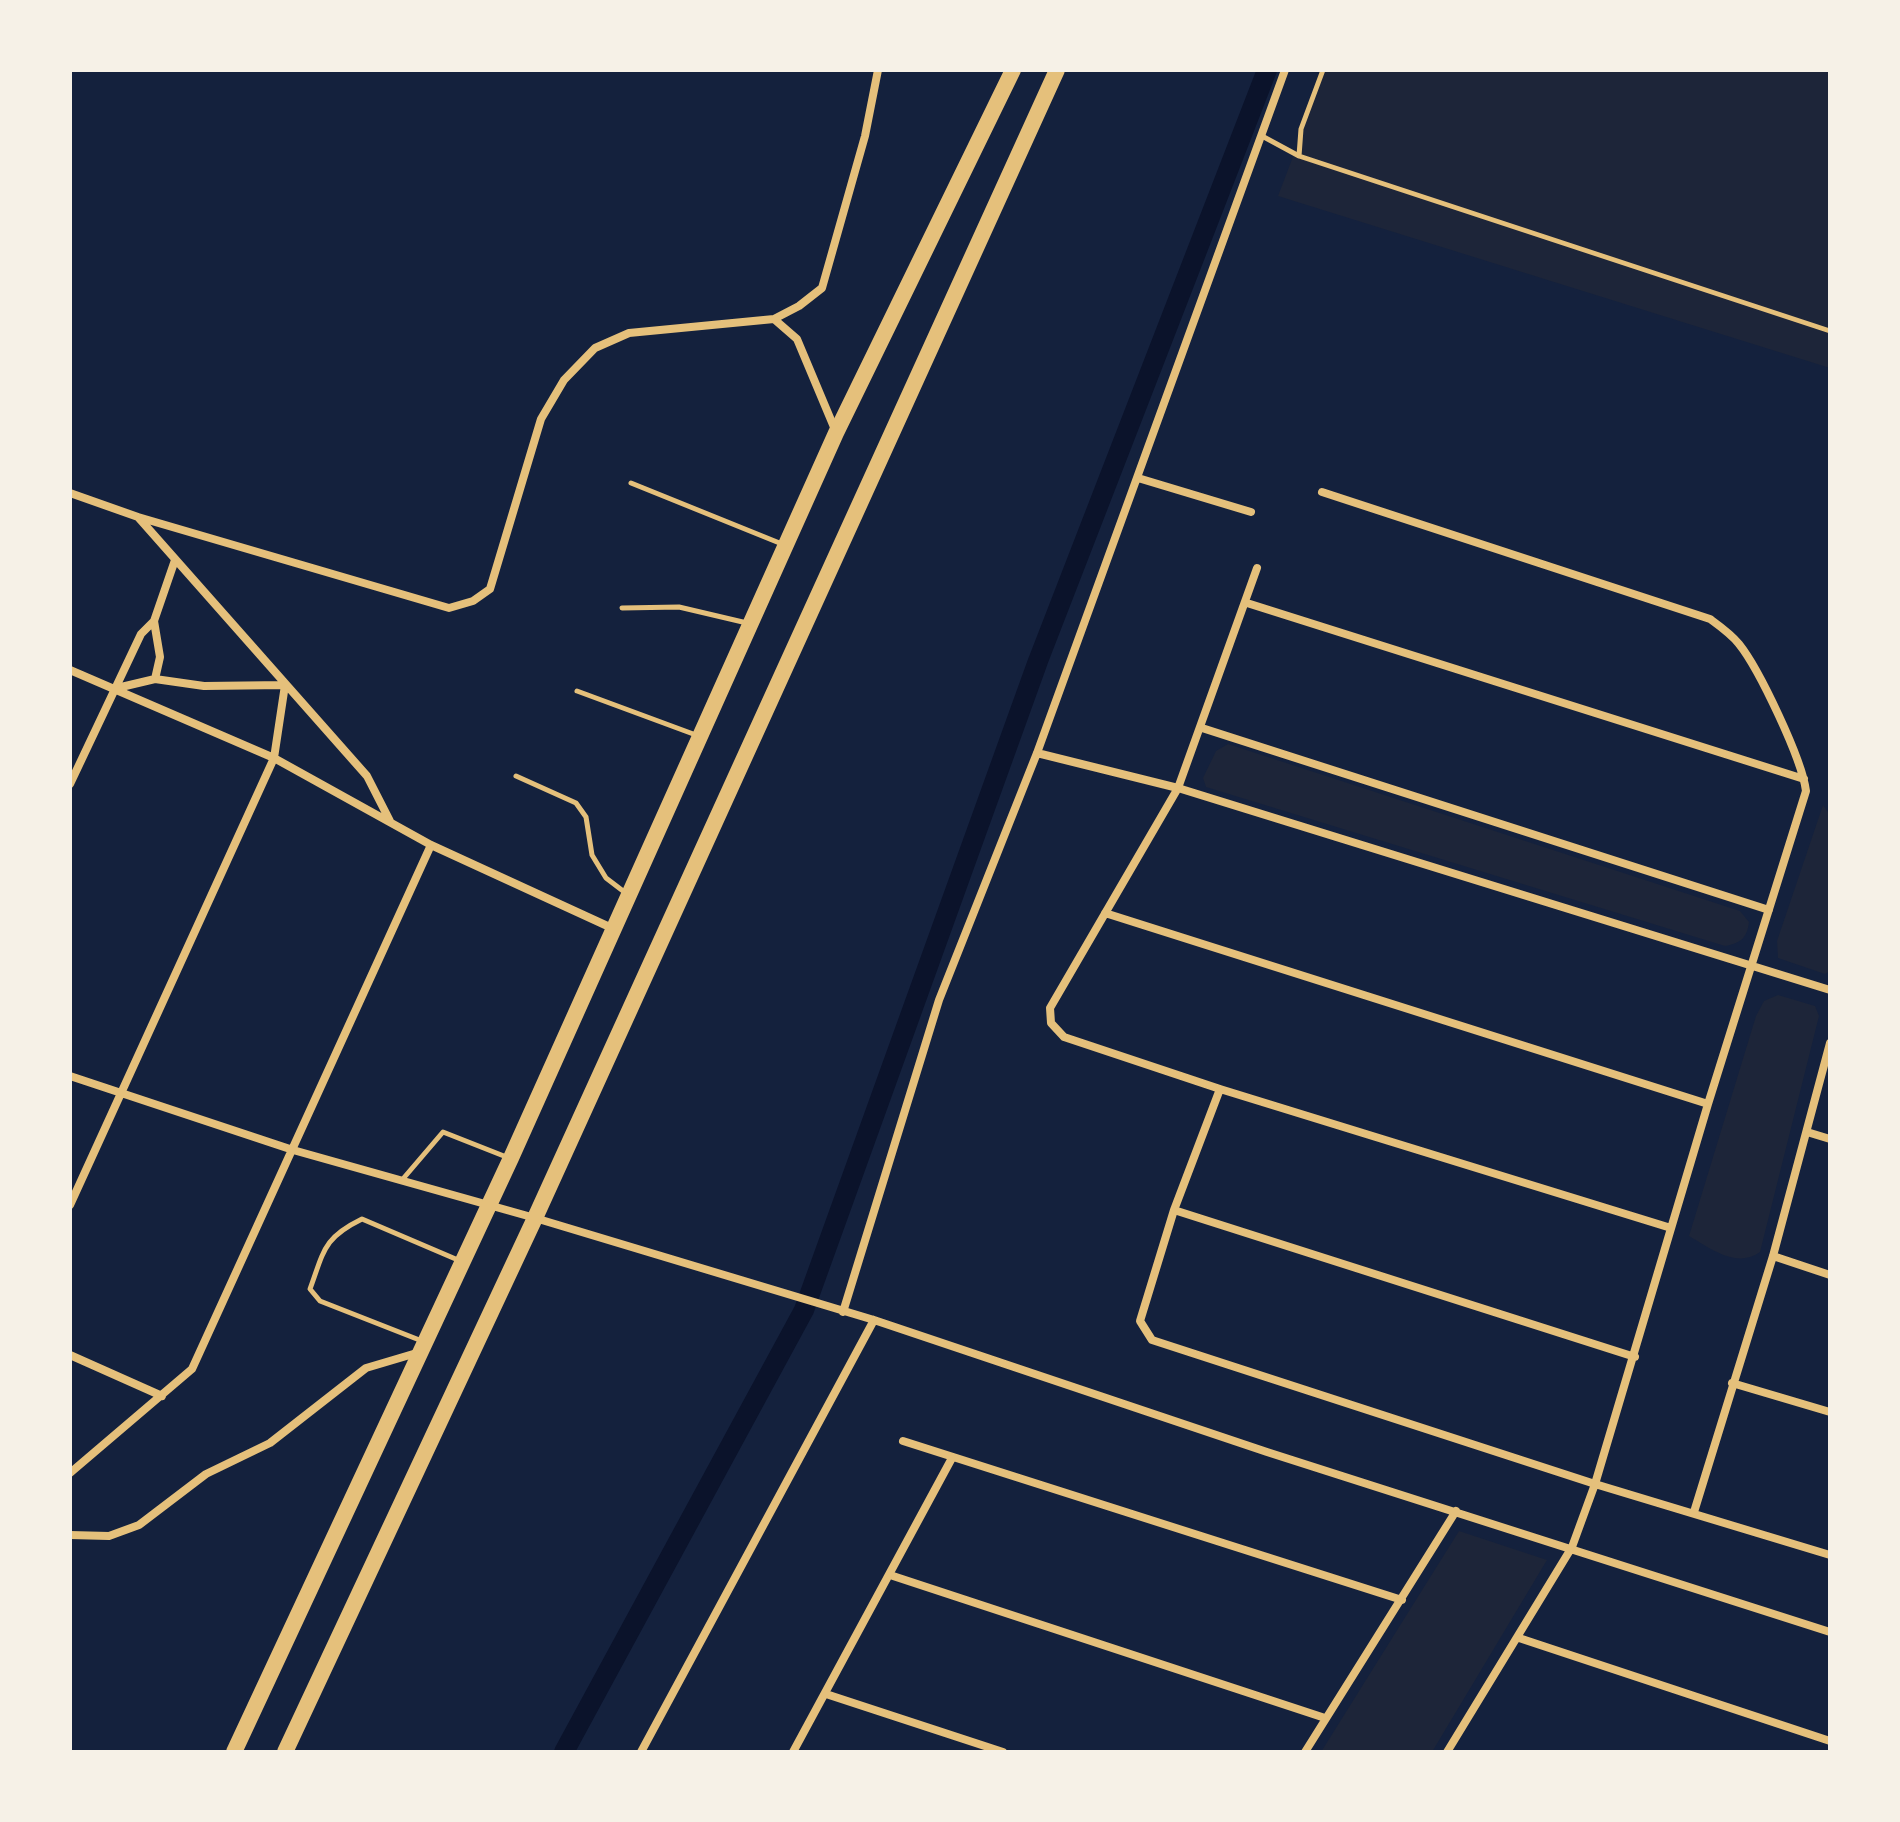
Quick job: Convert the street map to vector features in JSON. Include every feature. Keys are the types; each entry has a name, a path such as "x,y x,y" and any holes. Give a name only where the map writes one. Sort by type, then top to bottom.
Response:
{"main road":[{"path":"234,1752 511,1158 836,433 1013,70"},
{"path":"285,1752 535,1218 1057,70"}],"street":[{"path":"70,493 138,517 449,608 473,601 490,589 541,419 564,380 595,348 629,333 774,319 799,306 822,288 865,136 878,70"},
{"path":"843,1312 939,1000 1037,753 1285,70"},
{"path":"774,319 797,339 836,433"},
{"path":"1138,478 1251,512"},
{"path":"1322,492 1710,619 1727,631 1751,662 1804,779 1805,801 1749,967 1595,1484 1572,1547 1450,1751"},
{"path":"138,517 367,776 382,800 390,821"},
{"path":"70,784 141,634 154,621 175,560"},
{"path":"1257,568 1247,603 1178,788 1050,1008 1051,1023 1064,1037 1220,1089 1671,1228"},
{"path":"1247,603 1804,779"},
{"path":"154,621 160,657 155,679"},
{"path":"70,670 274,758 431,845 614,929"},
{"path":"114,688 155,679 204,686 285,685"},
{"path":"70,1205 274,758 285,685"},
{"path":"1202,728 1769,910"},
{"path":"1037,753 1178,788 1830,990"},
{"path":"70,1473 192,1369 431,845"},
{"path":"1105,913 1708,1104"},
{"path":"1694,1512 1773,1256 1830,1043"},
{"path":"70,1076 293,1150 535,1218 874,1320 1267,1452 1830,1632"},
{"path":"1220,1089 1174,1210 1140,1321 1152,1340 1595,1484 1830,1555"},
{"path":"1807,1132 1830,1139"},
{"path":"1174,1210 1635,1357"},
{"path":"1773,1256 1830,1275"},
{"path":"641,1752 874,1320"},
{"path":"70,1535 109,1536 139,1525 206,1474 270,1443 366,1368 423,1347"},
{"path":"70,1355 162,1396"},
{"path":"1732,1383 1830,1412"},
{"path":"903,1441 1402,1600"},
{"path":"793,1752 952,1458"},
{"path":"1305,1752 1456,1511"},
{"path":"890,1575 1325,1718"},
{"path":"1519,1638 1830,1741"},
{"path":"826,1694 1003,1752"}],"lane":[{"path":"1299,156 1301,129 1323,70"},
{"path":"1261,136 1299,156 1830,331"},
{"path":"631,483 785,545"},
{"path":"622,608 679,607 750,624"},
{"path":"577,691 698,736"},
{"path":"516,776 576,803 586,817 592,855 606,878 629,895"},
{"path":"401,1181 443,1132 511,1158"},
{"path":"423,1347 320,1301 310,1289 328,1243 338,1231 362,1219 463,1262"}],"shaded area":[{"path":"1326,70 1830,70 1830,368 1278,196"},
{"path":"1228,744 1740,911 1749,922 1747,932 1739,941 1725,946 1206,787 1203,778 1216,751"},
{"path":"1823,805 1830,815 1830,971 1825,974 1778,958 1777,941"},
{"path":"1778,995 1815,1006 1819,1016 1760,1252 1751,1257 1733,1258 1689,1236 1756,1016 1764,1001"},
{"path":"1459,1531 1547,1560 1432,1752 1321,1752"}],"waterway":[{"path":"564,1752 804,1310 1038,661 1267,70"}]}
